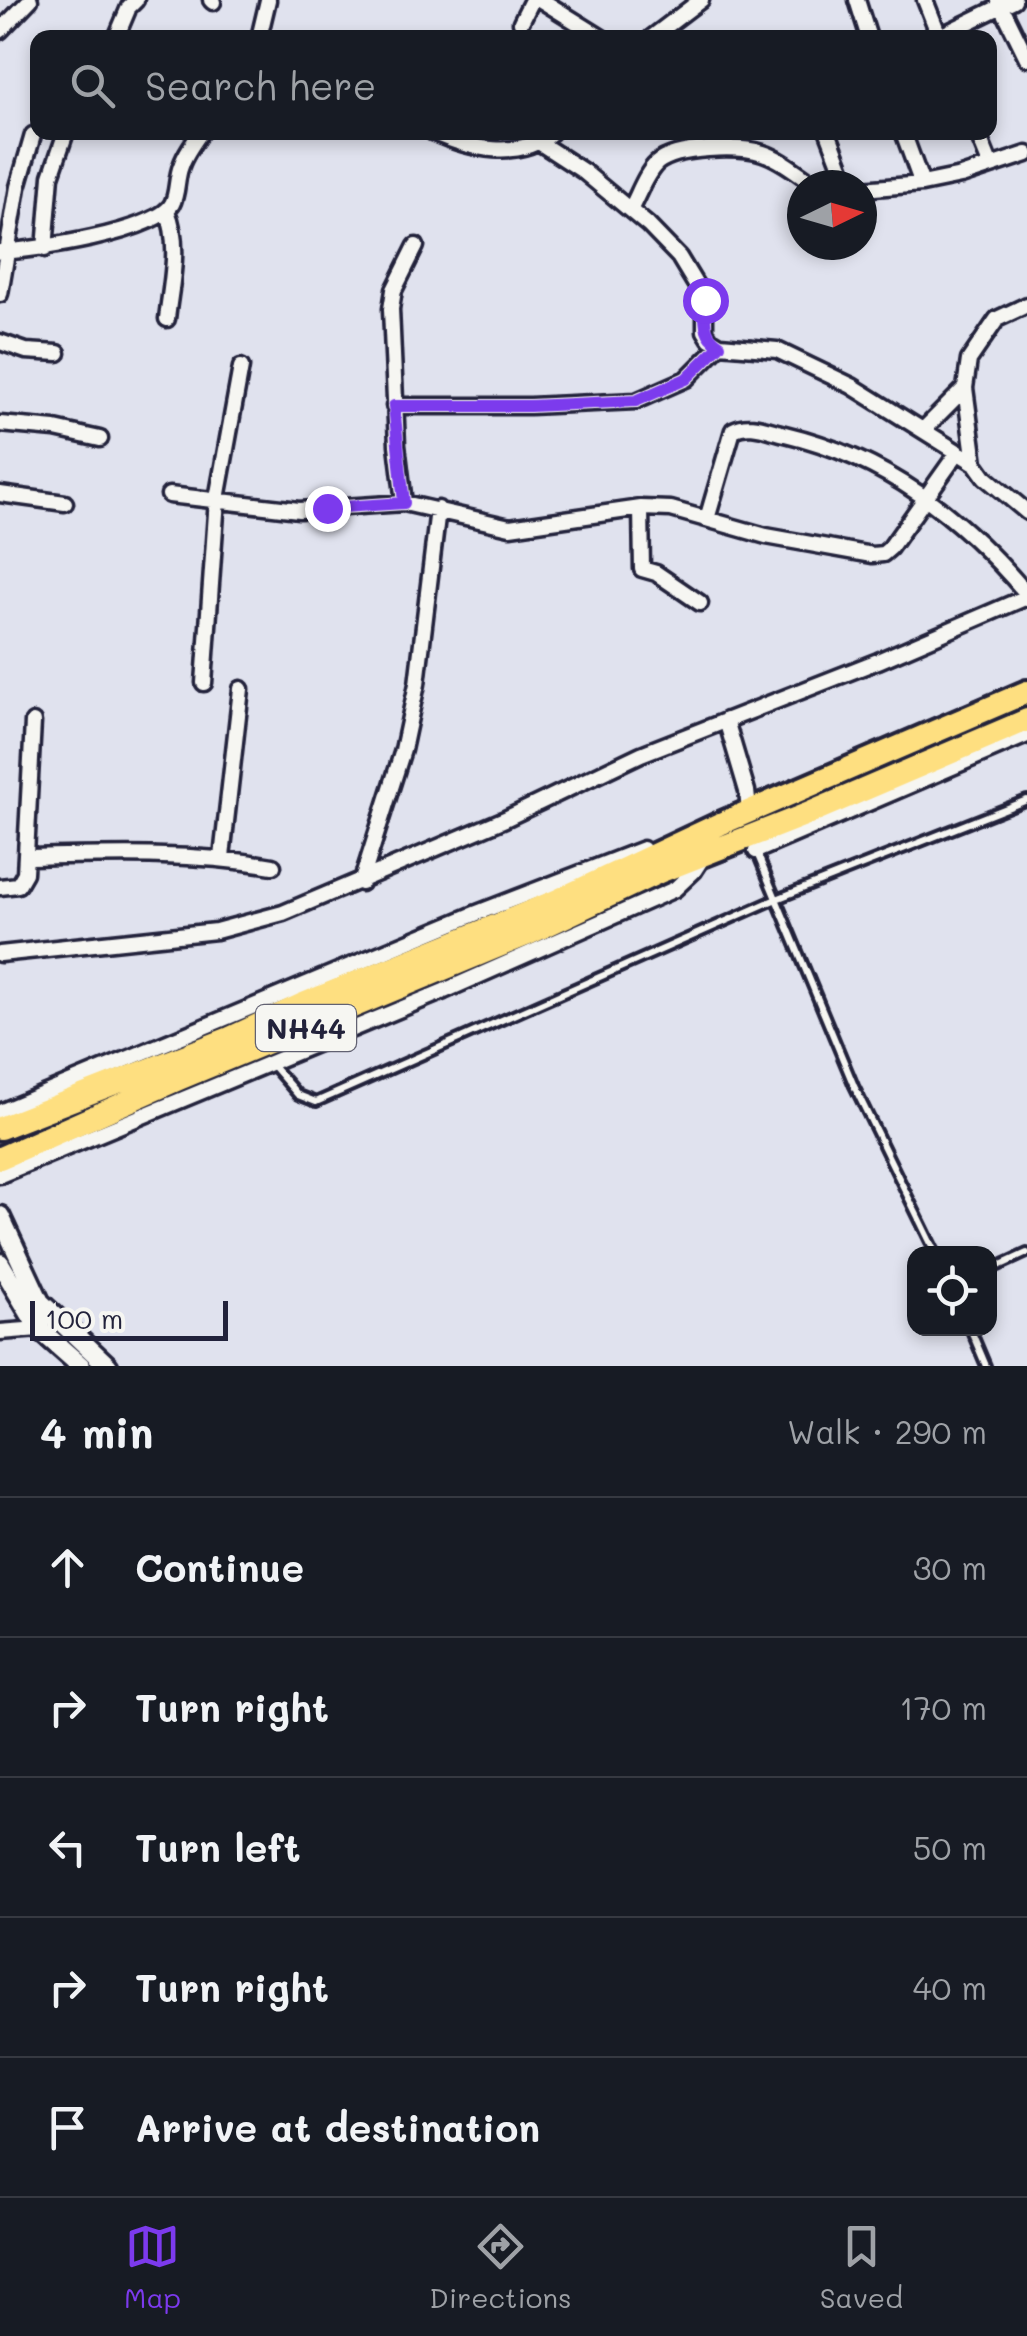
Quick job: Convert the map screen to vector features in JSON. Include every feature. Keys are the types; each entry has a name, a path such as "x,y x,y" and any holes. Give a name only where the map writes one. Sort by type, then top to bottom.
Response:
{"highway":[{"name":"NH44","path":"0,1158 751,824 1027,692"},
{"name":"NH44","path":"0,1128 230,1038 301,1004 705,853 751,824 807,814 1027,720"}],"street":[{"path":"4,22 30,0"},
{"path":"119,30 136,0"},
{"path":"261,30 268,0"},
{"path":"520,22 532,0"},
{"path":"541,0 589,30"},
{"path":"856,0 866,30"},
{"path":"925,0 937,30"},
{"path":"953,30 1004,2 1026,54"},
{"path":"659,30 688,3"},
{"path":"0,294 4,252 32,140"},
{"path":"46,249 50,176 63,140"},
{"path":"4,252 46,249 104,236 167,211 175,197 181,165 196,140"},
{"path":"456,140 474,146 522,149 542,140"},
{"path":"548,140 679,257 705,300 705,330 710,339 720,345 777,350 852,386 975,463 984,477 1027,512"},
{"path":"831,140 842,170"},
{"path":"906,140 922,184"},
{"path":"980,140 990,164"},
{"path":"630,210 654,166 668,156 697,150 759,151 794,170"},
{"path":"877,188 961,176 1027,154"},
{"path":"167,211 174,229 175,250 167,318"},
{"path":"404,503 394,406 392,300 416,246"},
{"path":"975,463 965,388 969,360 997,318 1027,305"},
{"path":"0,342 26,351 58,353"},
{"path":"394,406 636,401 686,379 720,345"},
{"path":"204,683 218,500 241,368"},
{"path":"924,429 965,388"},
{"path":"0,424 42,427 100,439"},
{"path":"0,954 216,931 283,913 361,882 640,754 878,661 1027,596 1002,565 927,496 890,472 806,439 746,425 732,430 707,519"},
{"path":"169,495 299,510 404,503 510,527 641,508 670,509 766,536 872,555 883,554 890,548 958,452"},
{"path":"0,494 64,503"},
{"path":"641,508 642,569 656,573 700,604"},
{"path":"361,882 402,750 417,684 438,509"},
{"path":"751,824 1027,680"},
{"path":"222,858 242,689"},
{"path":"726,720 751,824"},
{"path":"0,886 18,885 23,880 32,722"},
{"path":"0,1112 477,913 676,836 751,824 1027,735"},
{"path":"0,1175 271,1064 675,888 694,871 705,853"},
{"path":"26,857 129,854 222,858 273,866"},
{"path":"0,1216 44,1321 80,1366"},
{"path":"0,1264 19,1300 108,1366"},
{"path":"0,1332 44,1321"}],"lane":[{"path":"271,1064 298,1095 316,1102 774,900 1027,800"},
{"path":"751,824 774,900 854,1086 932,1246"},
{"path":"997,1267 1027,1253"},
{"path":"973,1336 986,1366"}],"route":[{"path":"327,508 404,503 394,406 636,401 686,379 720,345 705,330 705,300"}]}
